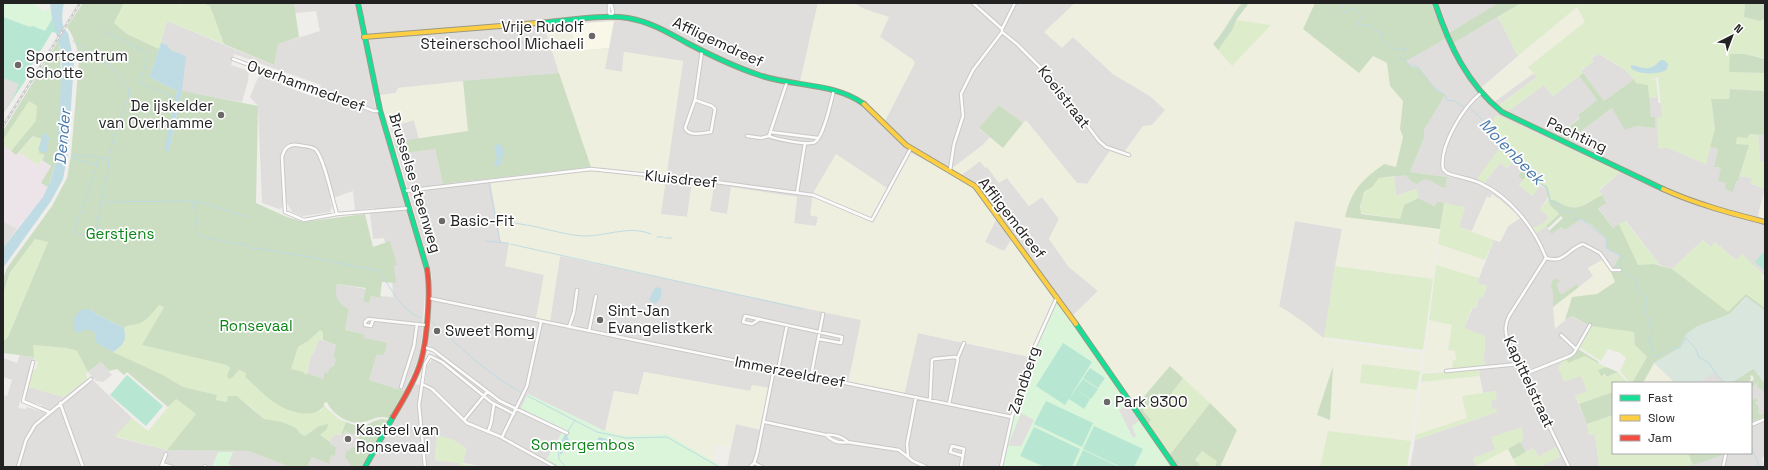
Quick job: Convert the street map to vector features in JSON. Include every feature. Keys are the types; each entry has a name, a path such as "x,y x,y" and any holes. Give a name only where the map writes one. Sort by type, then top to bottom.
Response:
{"street":[{"name":"Brusselse steenweg","path":"358,3 380,110 427,267 428,298 424,347 417,372 365,466"},
{"path":"610,3 613,12 611,18"},
{"name":"Koeistraat","path":"973,3 1054,80 1099,141 1106,147 1129,155"},
{"path":"950,170 954,144 963,116 961,94 973,70 1002,30 1016,3"},
{"name":"Pachting","path":"1435,3 1445,32 1467,74 1480,93 1502,112 1687,200 1765,222"},
{"name":"Affligemdreef","path":"364,37 611,18 634,18 646,22 702,51 755,74 787,81 814,84 847,94 868,107 911,148 967,180 980,193 1057,297 1175,467"},
{"path":"695,100 712,106 715,109 711,132 691,134 687,131 686,124 695,100 702,51"},
{"name":"Overhammedreef","path":"233,59 374,111 380,110"},
{"path":"769,136 787,81"},
{"path":"747,136 761,138 769,136 775,139 812,143 818,138 826,119 834,90"},
{"path":"1480,93 1473,99 1454,127 1447,144 1443,169 1449,174 1480,183 1509,203 1529,226 1546,258 1555,260 1560,259 1582,244 1600,253 1612,270 1620,270"},
{"path":"770,132 818,138"},
{"path":"797,193 804,143"},
{"path":"337,214 323,165 316,150 312,147 293,145 285,149 282,157 285,212 304,220 337,214 410,208"},
{"name":"Kluisdreef","path":"404,191 591,169 716,182 813,195 872,220 911,148"},
{"name":"Kapittelstraat","path":"1546,258 1506,322 1505,333 1569,467"},
{"path":"569,327 577,290"},
{"path":"590,331 596,296"},
{"name":"Zandberg","path":"1001,467 1012,417 1030,357 1057,297"},
{"name":"Immerzeeldreef","path":"428,298 1012,417"},
{"path":"811,376 821,332 823,314"},
{"path":"760,319 752,324 743,322 745,316 760,319 787,325 821,332 842,337 841,343 819,339"},
{"path":"373,320 426,325"},
{"path":"502,438 527,386 541,322"},
{"path":"401,387 414,346 417,324"},
{"path":"778,370 787,325"},
{"path":"1525,374 1570,356 1576,350 1590,325"},
{"path":"1561,335 1576,350"},
{"path":"950,404 958,357 964,342"},
{"path":"424,347 447,361 500,401 566,433"},
{"path":"425,467 419,405 425,364 430,356 429,349"},
{"path":"430,356 445,365 494,404 514,414"},
{"path":"930,400 932,360 937,358 958,357"},
{"path":"445,365 447,361"},
{"path":"34,362 23,401 48,412"},
{"path":"1446,371 1520,364"},
{"path":"750,467 754,463 765,422 774,369"},
{"path":"417,372 423,375"},
{"path":"18,467 26,440 31,430 39,420 91,379"},
{"path":"422,384 432,388 464,420 502,438 555,467"},
{"path":"464,420 487,392"},
{"path":"908,456 907,444 916,397"},
{"path":"60,403 83,467"},
{"path":"488,432 494,404"},
{"path":"1752,425 1765,419"},
{"path":"765,422 826,435 841,436 847,442"},
{"path":"826,435 832,441 899,450 913,461 926,467"},
{"path":"899,450 907,444"},
{"path":"961,467 963,456 964,449 952,446 950,452 963,456"},
{"path":"166,454 162,465 172,467"},
{"path":"1723,467 1726,454"},
{"path":"754,463 762,467"}],"shaded area":[{"path":"294,3 818,3 800,82 915,63 913,60 880,37 862,8 854,3 1075,3 1045,33 1073,37 1113,74 1150,96 1166,110 1152,125 1143,126 1125,152 1110,151 1087,184 1077,183 1026,121 1023,123 999,105 979,129 990,137 984,144 950,170 941,169 911,153 890,191 810,215 818,217 816,226 794,224 797,197 731,188 727,214 709,211 713,185 692,183 687,217 660,214 683,61 624,52 622,72 605,69 576,51 544,26 559,73 398,88 396,93 373,97 424,264 426,276 419,358 404,391 369,380 377,354 363,338 364,334 345,330 349,309 342,306 337,299 335,291 337,284 366,289 369,303 371,296 380,298 380,296 393,297 392,275 384,238 373,239 370,213 375,213 374,208 355,210 353,191 330,199 332,207 330,212 311,215 302,216 292,212 287,203 282,204 282,208 279,209 262,203 258,106 250,97 256,82 260,75 282,83 281,85 317,98 321,85 234,54 231,65 249,71 248,81 242,102 177,91 159,49 167,21 273,65 278,44 320,31 316,11 295,13"},
{"path":"1431,3 1498,3 1449,33 1454,43 1498,17 1518,56 1481,88 1494,102 1534,73 1537,77 1499,105 1508,111 1544,85 1553,96 1579,76 1597,100 1578,115 1580,117 1558,135 1568,141 1612,108 1635,126 1655,128 1655,117 1651,118 1649,98 1658,97 1658,103 1661,103 1668,148 1706,164 1710,147 1718,149 1714,167 1721,168 1738,181 1740,176 1752,178 1752,184 1765,189 1758,216 1765,219 1764,275 1736,260 1715,242 1711,247 1703,240 1672,269 1660,265 1626,221 1613,228 1598,207 1607,202 1599,191 1620,172 1497,115 1488,127 1502,145 1477,180 1484,183 1500,163 1507,168 1515,159 1523,168 1518,175 1523,180 1519,185 1532,196 1540,186 1546,189 1549,196 1540,209 1549,217 1544,223 1533,228 1536,233 1546,226 1552,234 1561,227 1565,230 1581,219 1592,225 1607,239 1616,253 1620,255 1613,268 1610,270 1602,260 1588,268 1594,276 1579,287 1577,284 1562,294 1559,292 1557,283 1559,282 1557,279 1554,291 1555,328 1571,316 1590,326 1576,353 1558,367 1581,376 1588,391 1575,396 1587,424 1589,435 1595,434 1599,466 1612,467 1539,467 1560,457 1556,447 1539,457 1533,448 1526,452 1520,442 1523,440 1473,458 1476,467 1410,467 1415,440 1497,412 1492,409 1490,400 1496,391 1483,393 1478,367 1485,366 1483,352 1464,328 1473,307 1476,308 1479,297 1483,297 1487,286 1477,283 1494,240 1500,242 1508,226 1520,218 1498,198 1487,197 1472,231 1459,227 1465,207 1431,205 1418,198 1416,189 1396,196 1394,177 1400,175 1405,175 1412,182 1429,179 1446,188 1447,177 1410,172 1424,138 1424,130 1445,95 1435,89 1423,72 1415,66 1410,66 1405,60 1445,39"},
{"name":"Vrije Rudolf Steinerschool Michaeli","path":"614,21 609,48 576,51 570,24"},
{"path":"1599,54 1625,70 1634,79 1604,101 1581,71 1593,61 1591,58"},
{"path":"3,78 19,84 14,96 3,114"},
{"path":"414,120 419,139 394,142 390,127"},
{"path":"1758,134 1765,135 1765,162 1760,161"},
{"path":"3,145 16,155 19,152 38,165 42,160 51,166 42,183 48,187 43,197 17,229 3,221"},
{"path":"435,149 443,184 490,179 501,242 509,243 544,275 537,318 550,321 560,256 862,320 848,383 904,395 918,333 1030,357 1001,467 727,467 736,424 762,430 750,391 644,372 638,395 614,391 605,431 528,394 521,409 564,429 547,460 560,467 486,467 463,463 466,448 437,436 435,460 459,463 459,467 368,467 415,384 429,387 469,425 470,423 425,382 427,366 438,352 427,344 432,276 398,154"},
{"path":"980,161 1007,178 1029,206 1042,197 1059,219 1049,239 1069,267 1098,291 1071,317 1013,238 1004,252 985,242 960,176"},
{"path":"3,221 17,229 3,248"},
{"path":"1295,221 1342,229 1324,338 1289,312 1279,307"},
{"path":"1747,297 1765,311 1765,380 1763,382 1753,368 1732,382 1724,382 1714,372 1699,382 1674,382 1654,363 1680,347 1686,334 1696,327 1730,314"},
{"path":"319,339 336,345 333,357 336,359 334,366 323,379 307,373 311,355 313,354"},
{"path":"20,355 34,357 18,408 26,409 27,407 40,411 42,405 26,401 25,399 29,387 63,397 87,379 94,381 132,418 116,437 167,450 249,451 290,467 3,467 3,395 7,396 12,380 3,377 3,358 17,363"},
{"path":"101,362 112,375 103,382 96,381 88,372"},
{"path":"1714,372 1724,382 1699,382"},
{"path":"1758,382 1757,387 1765,392 1765,413 1760,415 1756,398 1752,400 1752,388"},
{"path":"1127,404 1139,421 1132,426 1136,436 1133,438 1119,410"},
{"path":"1021,413 1034,420 1021,446 1008,446"},
{"path":"1765,416 1765,456 1762,458 1764,467 1693,467 1693,465 1721,456 1722,454 1752,454 1752,422"},
{"path":"345,431 354,435 360,441 349,462 350,467 307,467 312,457 329,464 331,454 335,456 330,442 331,438 336,434 343,435"}],"green space":[{"path":"3,3 33,3 44,11 50,9 52,19 45,31 33,26 30,27 3,17"},
{"name":"Gerstjens","path":"83,3 124,3 114,23 127,34 159,49 149,77 177,91 169,151 182,91 258,106 256,203 287,217 304,222 365,214 373,247 390,241 397,265 394,266 396,283 382,282 380,298 371,296 369,303 363,301 366,288 337,284 336,288 338,299 342,305 349,309 345,330 364,334 364,338 387,343 384,355 377,354 369,380 404,391 389,418 379,417 359,423 347,421 337,415 327,402 324,403 324,406 320,410 309,414 296,412 284,408 269,399 245,377 246,373 239,370 229,379 227,376 230,368 227,365 142,345 164,307 159,305 140,323 124,328 96,314 90,309 84,330 91,330 113,352 163,375 183,387 217,395 216,400 227,402 228,396 237,396 264,419 282,422 296,428 305,436 319,426 328,424 327,429 320,435 330,442 331,445 336,447 335,456 331,455 329,464 312,457 307,467 290,467 249,451 167,450 196,414 176,399 168,407 127,372 124,375 117,369 109,371 101,362 88,372 77,351 67,348 33,345 34,357 3,353 3,342 8,337 48,242 35,239 10,273 3,294 3,279 7,268 52,206 67,178 71,155 79,61 75,43 67,27","holes":["320,330 323,332 323,340 336,345 333,357 336,359 334,366 329,369 328,373 325,372 323,379 307,373 306,375 303,372 291,369 298,347 308,341"]},
{"path":"124,3 175,3 180,5 181,3 202,3 210,6 224,44 167,21 159,49 127,34 114,23"},
{"path":"202,3 294,3 299,37 278,44 274,65 224,44 210,6"},
{"path":"818,3 854,3 862,8 889,17 880,37 913,60 915,63 884,123 868,107 847,94 800,82"},
{"path":"1075,3 1225,3 1230,7 1233,3 1242,3 1233,14 1225,31 1213,44 1231,67 1271,25 1236,20 1249,3 1315,3 1304,29 1360,73 1373,56 1387,63 1390,86 1403,101 1400,129 1403,137 1396,167 1345,217 1440,229 1433,279 1335,266 1342,229 1295,221 1279,306 1305,323 1324,339 1422,353 1420,371 1362,364 1360,383 1417,390 1411,441 1328,431 1320,467 1220,467 1237,430 1170,366 1134,408 1071,317 1098,291 1069,267 1049,239 1059,219 1042,197 1029,206 1007,178 999,183 987,167 985,168 980,161 960,176 975,186 998,216 985,242 1004,251 1013,237 1057,297 1030,357 918,333 904,395 848,384 861,320 560,256 550,321 536,318 544,275 505,266 509,243 501,242 490,179 591,167 544,26 570,24 576,51 609,48 605,69 622,72 624,52 683,61 661,214 687,217 692,183 714,185 710,211 727,214 731,187 797,197 794,223 816,226 818,217 810,215 813,193 836,154 890,190 911,153 941,169 950,170 984,144 990,137 1003,147 1026,120 1077,183 1087,184 1110,151 1125,151 1143,126 1152,125 1165,110 1150,96 1113,74 1073,37 1062,48 1044,32","holes":["1333,368 1330,419 1317,415"]},
{"path":"1242,3 1249,3 1236,20 1233,29 1218,50 1213,44"},
{"path":"1315,3 1431,3 1445,39 1406,61 1410,66 1419,68 1435,89 1445,95 1424,130 1424,138 1410,172 1447,177 1446,188 1428,180 1421,181 1417,184 1412,182 1405,175 1379,178 1372,187 1364,192 1360,206 1361,214 1400,219 1404,205 1418,198 1434,206 1438,202 1444,203 1440,229 1345,217 1351,199 1364,180 1384,164 1396,167 1403,137 1400,129 1403,101 1390,86 1387,63 1373,56 1359,73 1303,29"},
{"path":"1498,3 1521,3 1454,43 1449,33"},
{"path":"1521,3 1745,3 1744,17 1760,21 1765,18 1765,58 1745,54 1730,72 1765,73 1765,96 1763,91 1730,89 1729,99 1711,100 1715,129 1706,164 1668,148 1658,149 1657,118 1662,116 1658,77 1648,81 1656,79 1658,97 1649,98 1648,85 1636,83 1625,70 1600,54 1591,57 1594,61 1581,70 1583,73 1553,96 1544,85 1508,111 1498,106 1537,77 1528,67 1585,22 1577,7 1518,56 1498,17"},
{"path":"1745,3 1765,3 1765,18 1760,21 1744,17"},
{"path":"1577,7 1585,22 1528,67 1534,73 1493,102 1481,88"},
{"name":"Sportcentrum Schotte","path":"3,17 45,31 52,19 57,33 52,32 29,70 25,81 3,114"},
{"path":"1236,20 1271,25 1232,66 1218,50 1233,29"},
{"path":"59,40 62,86 56,161 48,187 41,183 51,166 42,160 45,155 39,153 42,139 33,136 16,155 11,151 36,121 37,106 29,101 3,140 3,131"},
{"path":"1730,54 1745,54 1765,59 1765,73 1729,72"},
{"path":"559,73 591,167 443,184 435,149 398,154 394,142 468,131 463,81"},
{"path":"1583,73 1604,101 1634,79 1636,83 1648,85 1651,117 1655,117 1655,128 1635,126 1625,130 1612,108 1568,141 1558,135 1580,118 1578,115 1597,100 1579,76"},
{"path":"463,81 468,131 419,139 414,120 390,127 380,95 396,93 398,88"},
{"path":"1730,89 1763,91 1765,96 1765,135 1750,134 1747,138 1737,137 1736,144 1749,145 1733,192 1725,189 1726,183 1718,181 1721,168 1714,167 1718,149 1710,147 1715,129 1711,99 1729,99"},
{"path":"29,101 37,106 37,121 11,151 3,145 3,140"},
{"path":"999,105 1023,123 1003,148 979,128"},
{"path":"1497,115 1620,172 1599,190 1602,195 1578,207 1569,207 1555,200 1550,200 1547,187 1540,183 1521,159 1506,146 1489,126"},
{"path":"1489,126 1506,146 1521,159 1540,183 1547,187 1550,200 1555,200 1569,207 1579,207 1602,195 1607,203 1598,208 1613,228 1619,224 1638,265 1654,264 1672,269 1728,312 1746,294 1765,308 1765,311 1746,297 1730,314 1696,327 1684,340 1680,348 1654,363 1644,382 1633,382 1647,357 1635,345 1634,332 1590,326 1572,316 1565,320 1572,297 1597,294 1615,282 1610,270 1613,268 1620,255 1606,248 1607,239 1592,225 1581,219 1565,230 1561,227 1552,234 1549,231 1563,218 1561,216 1548,228 1546,226 1559,214 1550,205 1546,189 1530,176 1529,178 1526,176 1523,180 1518,176 1523,168 1517,160 1507,156 1499,141 1488,127"},
{"path":"1758,134 1760,161 1765,162 1765,189 1750,183 1752,178 1740,176 1748,146 1736,144 1737,137"},
{"path":"34,136 42,139 45,155 38,165 19,152"},
{"path":"1502,145 1504,152 1511,159 1514,159 1507,168 1500,163 1484,183 1476,180"},
{"path":"1526,175 1530,176 1540,186 1532,196 1519,185"},
{"path":"1394,177 1396,196 1416,189 1418,198 1404,205 1400,219 1361,213 1361,201 1365,193 1379,178"},
{"path":"1765,188 1765,219 1758,216"},
{"path":"1492,194 1520,218 1508,226 1500,242 1472,231 1487,196 1490,198"},
{"path":"1549,198 1550,205 1559,214 1536,233 1533,228 1544,223 1549,217 1540,209"},
{"path":"1444,203 1465,207 1459,227 1494,240 1485,260 1438,244"},
{"path":"1625,221 1660,265 1638,265 1619,224"},
{"path":"35,239 48,242 8,337 3,342 3,294 10,274"},
{"path":"1703,240 1711,247 1715,242 1736,260 1742,254 1764,275 1761,278 1765,281 1765,308 1746,294 1728,313 1672,269"},
{"path":"1440,245 1485,260 1479,278 1436,265"},
{"path":"1765,250 1765,271 1755,262"},
{"path":"1602,260 1610,270 1615,282 1597,294 1572,297 1565,320 1555,329 1553,307 1593,276 1588,268"},
{"path":"1436,265 1479,278 1477,283 1487,286 1483,298 1479,297 1476,308 1472,307 1464,328 1485,336 1485,351 1483,352 1485,366 1452,369 1453,360 1456,360 1455,351 1448,350 1452,325 1429,320"},
{"path":"1335,266 1433,279 1423,350 1324,337"},
{"path":"1557,278 1560,282 1557,283 1559,292 1562,294 1577,284 1579,287 1553,307 1553,291 1551,287 1552,281"},
{"path":"1057,297 1175,467 1001,467 1012,417 1030,357"},
{"path":"159,305 164,306 143,345 227,365 230,368 228,376 233,377 239,370 246,373 245,377 279,406 321,411 324,406 339,419 346,422 340,435 336,434 331,438 330,442 319,435 327,429 319,426 306,436 301,434 296,428 264,419 237,396 228,402 216,400 217,395 183,387 163,375 113,352 123,342 125,336 124,328 143,321"},
{"path":"1429,320 1452,325 1448,350 1456,351 1456,360 1452,369 1422,373"},
{"path":"1590,326 1634,332 1635,345 1647,357 1633,382 1629,382 1620,371 1626,358 1620,353 1608,349 1601,361 1579,347"},
{"path":"320,329 323,332 323,340 319,339 313,354 311,355 306,375 291,369 298,347 308,341"},
{"path":"1063,343 1092,362 1065,405 1036,386"},
{"path":"32,345 67,348 77,351 88,372 86,374 87,379 63,397 29,387 33,370 36,369 38,362 34,360"},
{"path":"1578,349 1599,362 1598,363 1585,356 1568,363 1566,358"},
{"path":"1585,356 1606,367 1598,370 1606,377 1618,372 1627,382 1612,382 1612,392 1579,404 1575,396 1587,391 1581,376 1564,382 1558,367 1561,365 1559,361 1566,358 1568,363"},
{"path":"1654,363 1674,382 1644,382"},
{"path":"1362,364 1420,371 1417,390 1360,383"},
{"path":"1170,366 1183,378 1167,399 1159,393 1143,411 1151,420 1147,424 1134,408"},
{"path":"1333,366 1330,420 1317,415"},
{"path":"1606,367 1618,372 1606,377 1605,374 1601,376 1598,370"},
{"path":"1090,368 1105,378 1098,388 1083,378"},
{"path":"1754,368 1763,381 1765,380 1765,392 1757,387 1758,382 1752,388 1754,378 1752,375 1750,376 1751,379 1749,382 1733,382"},
{"path":"1478,369 1479,376 1421,382 1422,374"},
{"path":"644,372 750,391 752,385 770,388 762,430 736,424 731,447 715,445 713,462 667,434 624,436 605,431 614,391 638,395"},
{"path":"127,375 163,406 146,426 110,395"},
{"path":"1479,376 1483,393 1463,396 1467,418 1415,435 1421,382"},
{"path":"1183,378 1210,403 1169,456 1147,424 1143,411 1159,392 1167,398"},
{"path":"1083,379 1098,389 1091,399 1076,389"},
{"path":"1076,389 1090,399 1084,409 1069,399"},
{"path":"1496,391 1497,399 1491,401 1492,409 1496,408 1497,412 1415,440 1415,435 1467,418 1462,396"},
{"path":"1612,392 1612,415 1587,424 1579,404"},
{"name":"Somergembos","path":"528,394 605,431 624,436 667,434 723,467 559,467 546,460 564,429 521,409"},
{"path":"1756,398 1758,401 1756,402 1760,415 1765,413 1765,416 1752,422 1752,400"},
{"path":"175,399 196,414 167,450 115,436 132,418 148,431"},
{"path":"1046,401 1093,423 1082,447 1034,424"},
{"path":"1210,403 1237,430 1220,467 1215,467 1217,461 1202,451 1195,460 1200,464 1198,467 1177,467 1169,456"},
{"path":"1612,415 1612,454 1688,454 1693,465 1684,467 1599,466 1595,434 1589,435 1587,424"},
{"path":"382,419 388,420 361,467 350,467 349,462 345,457 346,452 360,444 359,439 356,437 358,433 370,423"},
{"path":"346,422 360,427 354,435 345,431 343,435 341,434"},
{"path":"1094,426 1143,449 1134,467 1121,467 1083,449"},
{"path":"1034,427 1080,449 1072,467 1045,467 1020,456"},
{"path":"1522,427 1523,441 1476,466 1473,458 1495,450 1491,437"},
{"path":"1328,431 1411,441 1407,467 1320,467"},
{"path":"437,436 452,439 466,448 463,464 485,467 459,467 459,463 435,460"},
{"path":"1520,442 1526,452 1513,459 1508,449"},
{"path":"1556,447 1560,457 1539,467 1517,467 1513,459 1533,448 1539,457"},
{"path":"1508,449 1517,467 1476,467 1476,466"},
{"path":"1083,450 1119,467 1075,467"},
{"path":"1202,451 1218,461 1215,467 1198,467 1200,464 1195,460"},
{"path":"218,452 233,452 228,464 235,467 212,467"},
{"path":"1688,454 1722,454 1721,456 1693,465"}],"water":[{"name":"Dender","path":"50,3 64,3 62,15 63,23 65,30 68,33 74,61 68,153 63,179 51,201 3,268 3,248 43,197 50,182 56,161 62,68 60,47 52,19"},
{"path":"161,43 167,45 170,50 186,56 182,91 169,151 164,150 177,91 149,77"},
{"path":"1662,60 1668,64 1667,69 1664,71 1643,73 1631,68 1631,65 1645,68 1651,67"},
{"path":"43,134 46,134 49,137 47,151 45,153 38,150"},
{"path":"497,144 501,145 504,151 501,164 496,167 494,165 497,158 494,146"},
{"path":"657,287 661,289 661,296 660,300 655,304 649,300 654,289"},
{"path":"90,309 96,314 124,328 124,342 113,352 95,342 96,335 91,330 84,330 80,333 76,332 74,329 73,323 80,310"},
{"path":"565,434 567,435 570,443 565,447 562,454 560,454 558,448"},
{"path":"599,437 610,440 613,443 613,449 607,452 602,452 601,448 597,448 596,442"}],"waterway":[{"path":"1218,44 1246,3"},
{"name":"Molenbeek","path":"1343,3 1343,10 1346,13 1354,8 1363,17 1358,22 1358,25 1371,25 1376,31 1382,33 1383,38 1390,47 1398,49 1406,48 1400,59 1405,60 1410,66 1419,68 1435,89 1445,95 1447,100 1455,101 1464,107"},
{"path":"103,31 144,51 148,55 140,83 176,98"},
{"path":"73,41 109,65 128,87 129,96 114,136 109,158"},
{"name":"Molenbeek","path":"1470,108 1498,135 1506,146 1521,159 1540,183 1547,187 1551,202 1560,204 1560,210 1562,212 1572,212 1576,220 1582,219 1607,239 1606,248 1623,257 1618,265 1620,267"},
{"name":"Dender","path":"72,155 109,158 108,170"},
{"name":"Dender","path":"72,156 74,159 97,165 100,158"},
{"path":"97,165 74,231 75,233 95,239 101,202"},
{"path":"108,172 101,202 187,201"},
{"path":"489,184 500,242"},
{"path":"190,201 200,202 248,217"},
{"path":"194,201 198,235 215,240 247,245 253,249 261,248 379,271 402,305 414,315 421,318"},
{"path":"497,220 526,225"},
{"path":"527,225 579,236 593,236 627,231 651,234"},
{"path":"657,237 663,237"},
{"path":"665,238 672,238"},
{"path":"486,241 508,243"},
{"path":"510,244 803,309"},
{"name":"Molenbeek","path":"1624,270 1630,277 1635,278 1637,281 1636,289 1647,298 1647,308 1644,312 1650,321 1652,334 1648,340 1653,350 1653,356 1656,357 1672,348 1680,348 1686,338 1696,349 1699,357 1709,363 1716,374 1724,382"},
{"path":"432,322 477,362 520,392"},
{"path":"528,396 597,432 626,438 667,437 719,467"},
{"path":"568,431 575,420"},
{"name":"Molenbeek","path":"1752,448 1759,467"},
{"path":"559,451 559,458 566,467"}],"railway":[{"path":"3,126 80,3"}],"traffic: fast":[{"path":"358,3 380,110 427,269"},
{"path":"1435,3 1446,34 1461,63 1479,89 1502,112 1663,189"},
{"path":"537,23 583,18 628,18 660,28 715,57 750,72 785,82 826,88 852,97 864,104"},
{"path":"1076,324 1175,467"},
{"path":"365,467 393,417"}],"traffic: slow":[{"path":"364,37 537,23"},
{"path":"864,104 906,145 975,186 1076,324"},
{"path":"1663,189 1701,204 1765,222"}],"traffic: jam":[{"path":"393,417 415,378 425,343 429,290 427,269"}],"place":[{"name":"Vrije Rudolf Steinerschool Michaeli","path":"592,36"},
{"name":"Sportcentrum Schotte","path":"18,65"},
{"name":"De ijskelder van Overhamme","path":"221,115"},
{"name":"Basic-Fit","path":"442,221"},
{"name":"Sint-Jan Evangelistkerk","path":"600,320"},
{"name":"Sweet Romy","path":"437,331"},
{"name":"Park 9300","path":"1107,402"},
{"name":"Kasteel van Ronsevaal","path":"348,439"}],"park label":[{"name":"Ronsevaal","path":"256,326"}]}
